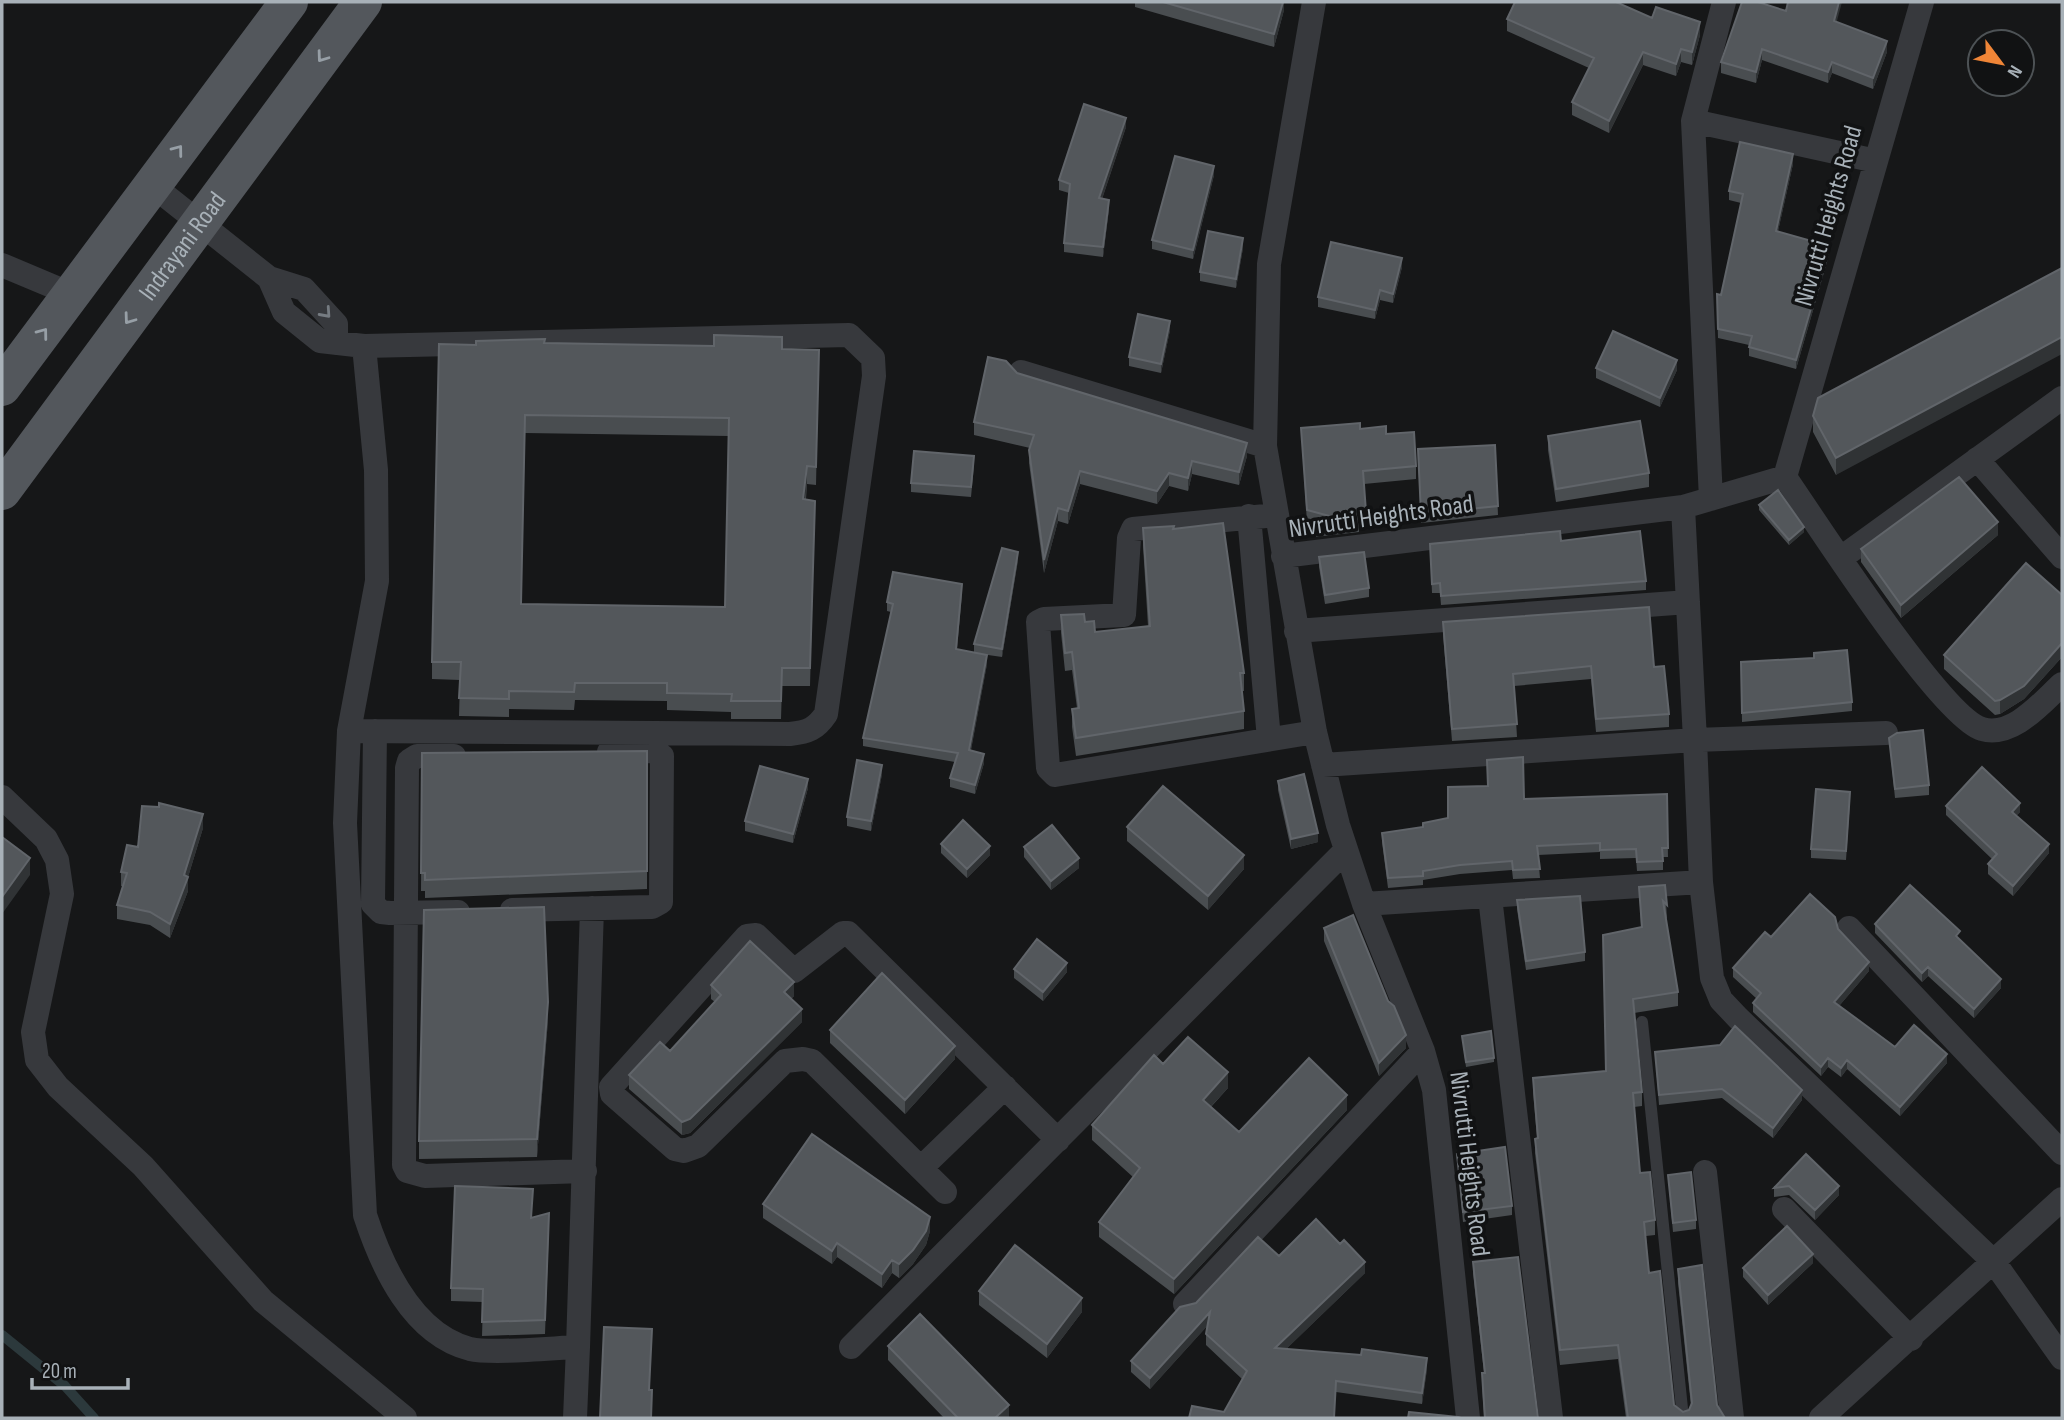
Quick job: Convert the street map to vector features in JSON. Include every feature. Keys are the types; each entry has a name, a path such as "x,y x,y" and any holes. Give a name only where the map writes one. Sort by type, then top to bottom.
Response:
{"main road":[{"path":"2,387 289,2"},
{"name":"Indrayani Road","path":"2,491 363,2"}],"street":[{"path":"1283,556 1265,446 1269,264 1314,2"},
{"path":"1711,499 1693,121 1724,2"},
{"name":"Nivrutti Heights Road","path":"1468,1418 1434,1090 1423,1051 1364,904 1346,850 1315,732 1283,556 1683,507 1784,477 1922,2"},
{"path":"1693,121 1876,161"},
{"path":"152,185 269,278 304,289 336,324 336,342 364,346 849,335 873,358 874,376 826,714 818,726 805,732 790,734 349,731"},
{"path":"2,265 71,294"},
{"path":"364,346 376,470 377,581 349,731 345,823 365,1215 374,1244 398,1292 433,1330 452,1342 473,1350 578,1347"},
{"path":"1021,372 1265,446"},
{"path":"1841,558 2062,398"},
{"path":"1977,459 2062,557"},
{"path":"1784,477 1928,681 1958,714 1982,729 2006,728 2031,713 2062,684"},
{"path":"1683,507 1701,882 1712,978 1721,1000 1994,1262 2062,1358"},
{"path":"1276,515 1133,529 1129,538 1124,615 1044,619 1038,622 1048,768 1055,775 1315,732"},
{"path":"1249,516 1269,739"},
{"path":"1296,631 1688,602"},
{"path":"375,732 373,904 381,912 406,913 652,907 661,902 663,760 659,752 413,758 407,768 406,913 404,1165 407,1171 425,1176 585,1171"},
{"path":"1323,765 1695,740 1886,733"},
{"path":"2,797 46,839 57,860 62,894 33,1032 37,1060 58,1087 142,1166 263,1301 405,1418"},
{"path":"851,1348 1346,850"},
{"path":"1364,904 1701,882"},
{"path":"1490,897 1552,1418"},
{"path":"575,1418 593,908"},
{"path":"1849,928 2062,1153"},
{"path":"945,1192 819,1067 803,1059 785,1061 698,1146 684,1151 676,1149 612,1094 611,1087 747,936 756,935 794,971 843,933 848,933 1058,1140"},
{"path":"1185,1304 1423,1051"},
{"path":"921,1168 1004,1087"},
{"path":"1705,1172 1732,1418"},
{"path":"1821,1418 2062,1199"},
{"path":"1784,1209 1911,1339"}],"lane":[{"path":"1643,1022 1682,1418"}],"building":[{"path":"1163,2 1283,2 1274,34"},
{"path":"1515,2 1616,2 1652,18 1656,7 1700,22 1692,52 1681,49 1676,64 1643,52 1609,121 1572,102 1594,58 1507,19"},
{"path":"1742,2 1758,2 1786,11 1788,2 1839,2 1834,21 1887,41 1873,78 1832,62 1828,72 1762,49 1756,72 1721,62"},
{"path":"1084,104 1126,118 1099,198 1109,200 1103,247 1064,243 1070,184 1059,180"},
{"path":"1740,142 1793,154 1776,231 1829,246 1796,360 1749,347 1752,336 1718,329 1717,294 1721,295 1743,194 1729,191"},
{"path":"1175,156 1214,166 1193,250 1152,240"},
{"path":"1208,231 1243,238 1236,279 1200,272"},
{"path":"1331,242 1402,258 1393,294 1380,290 1375,310 1318,297"},
{"path":"2062,268 2062,337 1836,458 1813,416 1818,398"},
{"path":"1138,314 1170,321 1161,364 1129,357"},
{"path":"1613,331 1677,360 1660,398 1596,368"},
{"path":"714,335 782,337 782,349 819,350 816,467 807,466 803,499 815,501 810,668 782,668 781,701 731,701 732,694 667,693 667,683 575,683 574,692 509,691 509,699 459,698 461,662 432,662 439,344 476,345 476,341 545,339 544,343 714,346","holes":["525,415 729,418 725,607 521,604"]},
{"path":"988,357 1006,361 1017,373 1247,443 1239,472 1192,461 1188,478 1169,473 1157,491 1080,471 1068,511 1058,508 1044,560 1029,450 1034,435 974,422"},
{"path":"1640,421 1649,473 1556,489 1548,436"},
{"path":"1360,423 1360,429 1386,426 1386,434 1414,432 1416,466 1363,471 1366,512 1358,513 1359,519 1315,525 1314,520 1337,518 1307,510 1301,428"},
{"path":"1495,445 1498,506 1421,514 1418,449"},
{"path":"914,451 974,456 971,487 911,483"},
{"path":"1959,477 1998,522 1901,605 1861,549"},
{"path":"1778,490 1804,527 1789,540 1759,505"},
{"path":"1223,523 1244,673 1240,673 1244,711 1076,738 1072,709 1079,708 1072,652 1065,653 1061,615 1084,614 1085,622 1094,621 1095,632 1150,626 1143,528 1174,526 1173,529"},
{"path":"1560,531 1561,541 1640,531 1646,581 1441,596 1440,583 1432,584 1430,544"},
{"path":"1002,548 1018,552 1002,649 974,644"},
{"path":"1364,552 1369,588 1325,595 1319,557"},
{"path":"2026,563 2062,595 2062,643 2024,686 1995,701 1944,655"},
{"path":"893,572 962,584 956,649 987,655 969,750 984,754 975,785 950,778 958,753 863,738 893,604 887,602"},
{"path":"1649,607 1654,667 1664,666 1669,714 1596,719 1591,666 1513,674 1517,724 1452,729 1443,622"},
{"path":"1847,650 1852,702 1742,713 1741,662 1814,658 1814,653"},
{"path":"1923,730 1929,785 1895,789 1889,738 1897,733"},
{"path":"647,751 647,871 425,880 425,873 421,873 422,753"},
{"path":"1523,757 1524,799 1667,794 1668,848 1662,848 1663,861 1637,862 1636,849 1600,850 1600,843 1537,846 1540,869 1513,870 1512,861 1460,865 1423,871 1423,876 1388,878 1382,833 1423,827 1423,823 1448,818 1448,787 1488,786 1487,760"},
{"path":"857,760 882,765 871,821 847,817"},
{"path":"760,766 808,779 793,834 745,821"},
{"path":"1982,767 2020,803 2012,812 2049,844 2013,886 1988,864 1997,854 1946,806"},
{"path":"1304,774 1318,833 1291,839 1278,781"},
{"path":"1163,786 1244,855 1208,896 1127,827"},
{"path":"1816,789 1850,792 1846,851 1811,849"},
{"path":"159,803 203,814 184,875 188,877 170,924 150,912 117,905 127,873 121,872 127,845 138,847 142,806 159,807"},
{"path":"963,820 990,846 967,869 941,844"},
{"path":"1052,825 1079,858 1051,881 1024,847"},
{"path":"2,837 30,858 2,897"},
{"path":"1665,885 1667,905 1663,901 1678,992 1633,999 1642,1092 1633,1093 1640,1173 1650,1172 1655,1220 1644,1222 1649,1273 1660,1271 1674,1405 1683,1412 1689,1410 1692,1403 1678,1269 1702,1265 1717,1405 1725,1418 1628,1418 1618,1345 1560,1350 1535,1139 1538,1138 1533,1078 1606,1071 1603,935 1642,927 1639,887"},
{"path":"1910,885 1960,931 1956,936 2001,979 1974,1009 1928,967 1922,973 1875,924"},
{"path":"1810,894 1835,917 1838,929 1869,962 1834,1002 1895,1047 1914,1025 1947,1054 1900,1107 1847,1060 1841,1068 1828,1058 1821,1067 1753,1003 1761,993 1733,968 1765,932 1771,937"},
{"path":"1580,896 1585,952 1526,961 1517,900"},
{"path":"544,907 548,1002 537,1139 419,1141 424,910"},
{"path":"1353,915 1388,1001 1394,1006 1406,1035 1379,1063 1324,928"},
{"path":"1037,939 1067,963 1043,992 1014,969"},
{"path":"750,941 794,982 784,992 802,1009 690,1119 682,1122 629,1075 660,1042 670,1051 721,995 711,985"},
{"path":"882,973 955,1046 905,1100 830,1030"},
{"path":"1735,1026 1802,1090 1773,1128 1722,1089 1659,1095 1655,1052 1720,1045"},
{"path":"1491,1031 1494,1058 1466,1062 1462,1036"},
{"path":"1188,1037 1228,1072 1203,1100 1239,1132 1309,1058 1347,1095 1174,1279 1099,1222 1140,1168 1092,1125 1154,1055 1163,1064"},
{"path":"812,1134 930,1217 926,1231 913,1250 899,1264 892,1260 882,1274 837,1243 832,1251 763,1204"},
{"path":"1505,1147 1512,1206 1463,1212 1457,1154"},
{"path":"1806,1154 1839,1186 1815,1210 1789,1186 1774,1188"},
{"path":"1691,1172 1696,1220 1673,1223 1668,1175"},
{"path":"455,1186 533,1189 531,1218 549,1213 545,1320 482,1322 483,1289 451,1288"},
{"path":"1316,1219 1340,1244 1344,1240 1365,1262 1275,1348 1361,1355 1362,1349 1427,1358 1422,1393 1336,1381 1334,1418 1189,1418 1192,1406 1224,1412 1247,1371 1206,1334 1210,1312 1150,1378 1131,1361 1180,1307 1196,1303 1258,1237 1279,1256"},
{"path":"1787,1226 1813,1254 1768,1295 1743,1268"},
{"path":"1015,1245 1082,1298 1047,1344 979,1291"},
{"path":"1518,1257 1538,1418 1485,1418 1482,1373 1485,1373 1473,1262"},
{"path":"920,1314 1009,1405 995,1418 958,1418 888,1346"},
{"path":"604,1327 652,1329 649,1390 652,1390 651,1418 600,1418"},
{"path":"1409,1412 1458,1417 1461,1418 1408,1418"}],"waterway":[{"path":"2,1335 65,1386 94,1418"}]}
